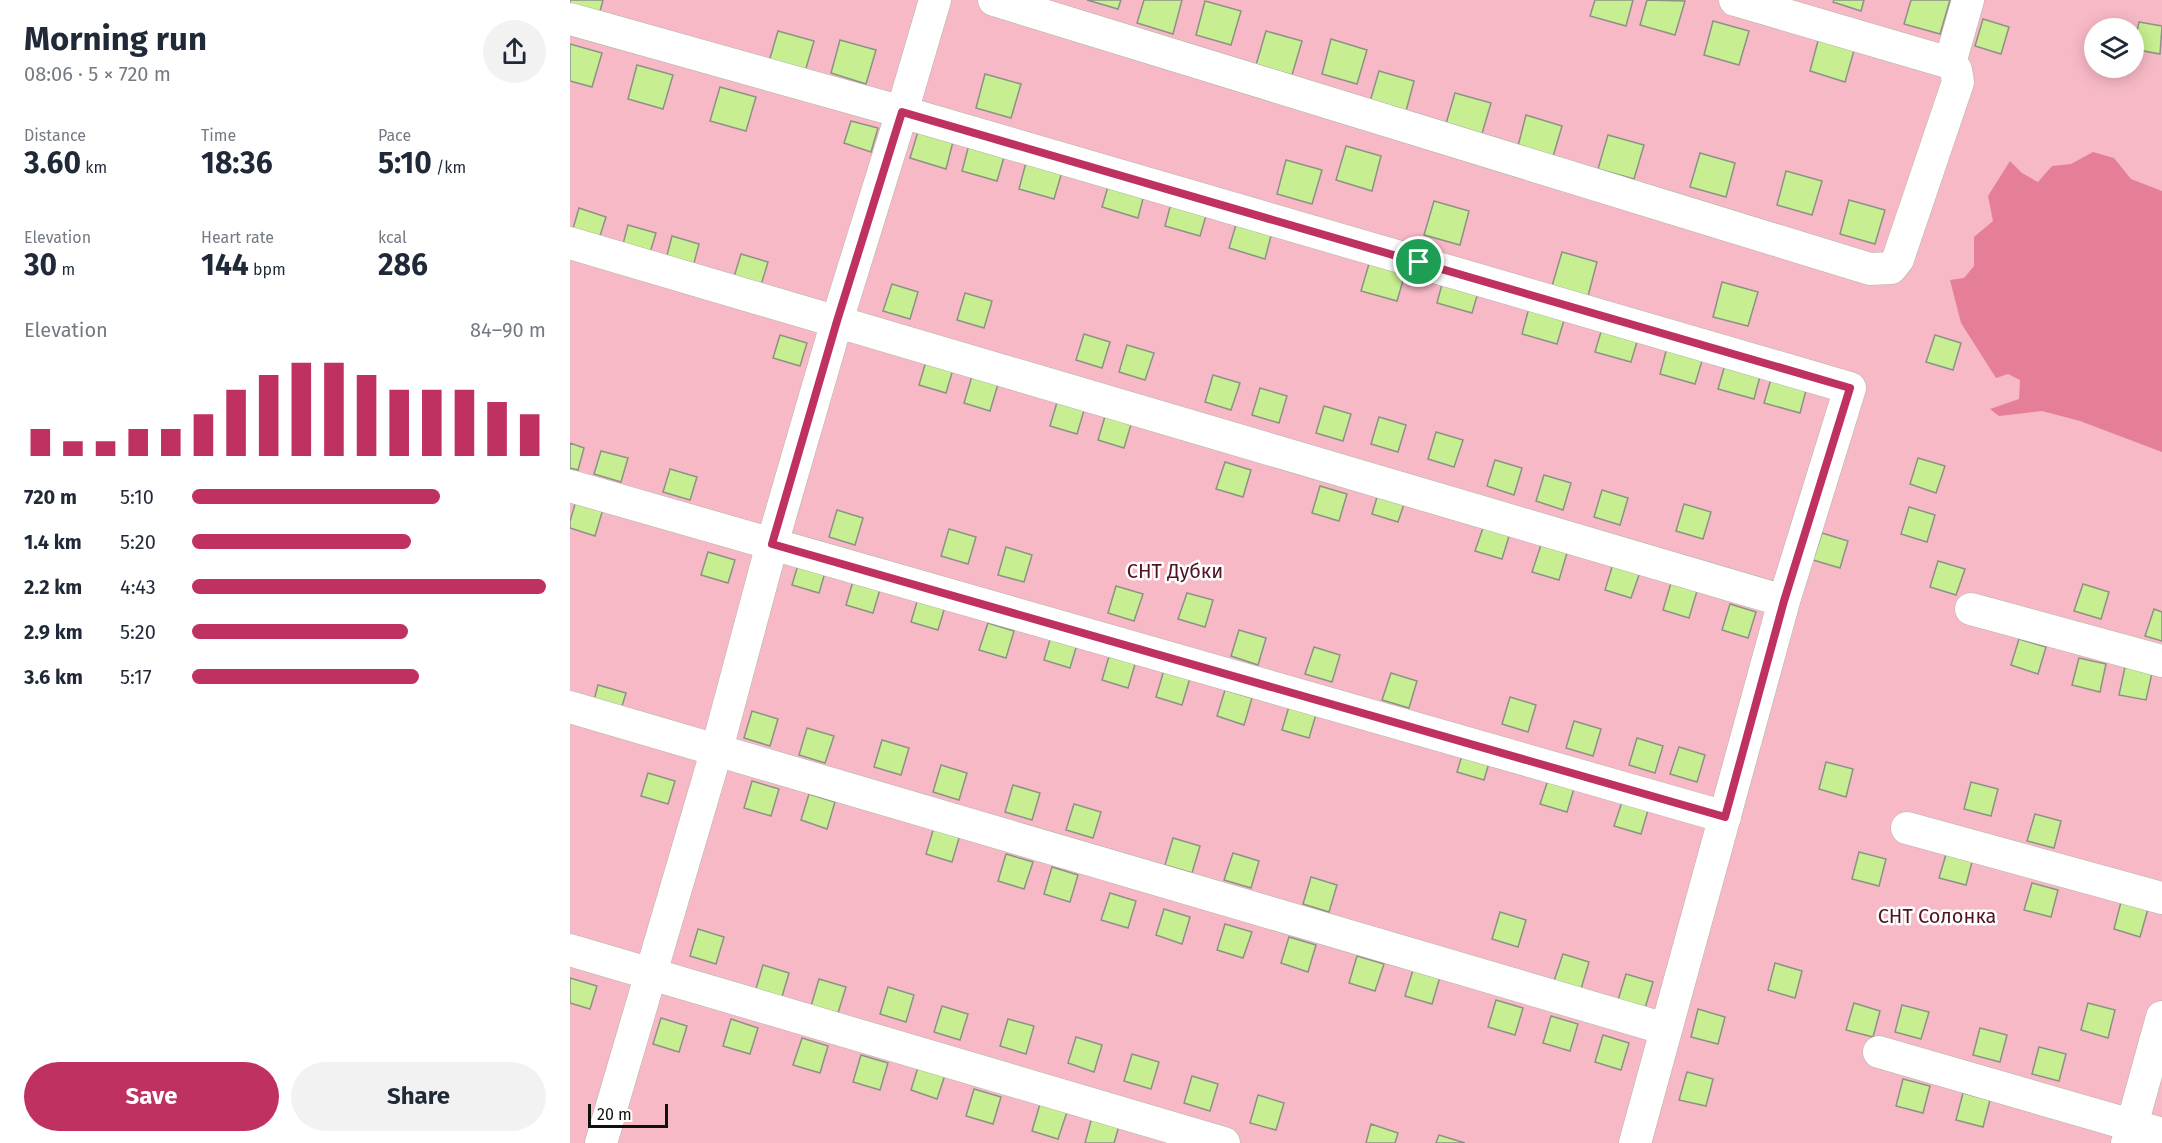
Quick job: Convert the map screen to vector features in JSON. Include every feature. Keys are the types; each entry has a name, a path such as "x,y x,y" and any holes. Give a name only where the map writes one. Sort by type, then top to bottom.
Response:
{"street":[{"path":"601,1143 717,749 772,544 837,321 935,0"},
{"path":"994,0 1870,269 1891,268 1898,259 1958,82 1956,69 1950,63 1735,0"},
{"path":"1950,63 1968,0"},
{"path":"570,19 902,112 1850,388 1784,601 1635,1143"},
{"path":"570,243 1784,601"},
{"path":"570,486 1725,817"},
{"path":"1971,609 2162,661"},
{"path":"570,707 1659,1027"},
{"path":"1907,828 2162,898"},
{"path":"570,950 1224,1143"},
{"path":"2129,1134 2162,1017"},
{"path":"1879,1052 2129,1134 2162,1134"}],"green space":[{"name":"СНТ Дубки","path":"570,0 2162,0 2162,1143 570,1143"}],"shaded area":[{"path":"2093,152 2114,158 2131,179 2162,191 2162,452 2080,421 2042,411 1999,416 1990,409 2019,399 2020,380 2008,374 1996,378 1961,323 1950,280 1964,278 1974,266 1974,237 1993,221 1988,196 2010,161 2022,173 2038,182 2052,166 2071,164"}],"building":[{"path":"570,0 603,0 599,15 570,7"},
{"path":"1087,0 1121,0 1118,9"},
{"path":"1144,0 1182,0 1173,34 1137,23"},
{"path":"1595,0 1633,0 1626,26 1590,16"},
{"path":"1647,0 1685,1 1675,35 1640,25"},
{"path":"1834,0 1864,0 1861,11 1833,2"},
{"path":"1911,0 1950,0 1940,34 1904,24"},
{"path":"1205,1 1241,11 1231,45 1196,35"},
{"path":"1983,19 2009,27 2001,54 1975,46"},
{"path":"1713,21 1749,31 1739,65 1704,55"},
{"path":"2144,23 2162,26 2160,54 2144,51"},
{"path":"778,31 814,41 804,75 768,65"},
{"path":"1266,31 1302,41 1292,75 1256,65"},
{"path":"1819,37 1855,47 1845,82 1810,71"},
{"path":"1331,39 1367,50 1357,84 1322,74"},
{"path":"840,40 876,50 866,84 831,73"},
{"path":"570,44 602,53 592,87 570,81"},
{"path":"637,65 673,75 663,109 628,99"},
{"path":"1379,71 1414,81 1405,115 1369,105"},
{"path":"985,74 1021,84 1011,118 976,108"},
{"path":"720,87 756,97 746,131 710,121"},
{"path":"1455,93 1491,103 1481,137 1445,127"},
{"path":"1526,115 1562,126 1552,160 1517,150"},
{"path":"851,121 878,128 871,152 844,143"},
{"path":"920,125 955,134 946,169 910,158"},
{"path":"1608,135 1644,145 1634,179 1598,169"},
{"path":"971,137 1007,147 997,181 962,171"},
{"path":"1346,146 1381,156 1372,191 1336,180"},
{"path":"1700,153 1735,163 1726,197 1690,187"},
{"path":"1028,155 1064,165 1054,199 1019,189"},
{"path":"1286,160 1322,170 1312,204 1277,194"},
{"path":"1786,171 1822,181 1812,215 1777,205"},
{"path":"1112,173 1147,183 1138,218 1102,207"},
{"path":"1174,192 1210,202 1200,236 1165,226"},
{"path":"1849,200 1885,210 1875,244 1840,234"},
{"path":"1434,201 1469,211 1460,245 1424,235"},
{"path":"579,208 606,217 599,239 572,232"},
{"path":"1239,215 1274,224 1265,259 1229,248"},
{"path":"628,225 656,233 649,256 622,248"},
{"path":"672,236 699,244 693,267 666,259"},
{"path":"1562,252 1597,262 1588,296 1552,286"},
{"path":"741,254 768,262 761,285 734,277"},
{"path":"1371,257 1407,267 1397,301 1361,291"},
{"path":"1446,269 1482,279 1472,313 1437,303"},
{"path":"1722,282 1758,292 1748,326 1713,317"},
{"path":"892,284 918,292 910,319 883,311"},
{"path":"965,293 992,301 984,328 957,320"},
{"path":"1531,300 1567,310 1557,344 1522,334"},
{"path":"1605,318 1641,328 1631,362 1595,352"},
{"path":"1084,334 1110,342 1102,368 1076,360"},
{"path":"780,335 807,343 800,366 773,358"},
{"path":"1935,335 1961,343 1953,370 1926,362"},
{"path":"1669,340 1705,351 1695,384 1660,374"},
{"path":"1127,345 1154,353 1145,380 1119,372"},
{"path":"1728,354 1763,365 1754,399 1718,389"},
{"path":"927,358 954,366 946,393 919,385"},
{"path":"1774,369 1809,379 1800,413 1764,403"},
{"path":"1213,375 1240,383 1231,410 1205,402"},
{"path":"972,376 998,384 990,411 964,403"},
{"path":"1260,388 1287,396 1279,423 1252,415"},
{"path":"1058,399 1085,407 1077,434 1050,426"},
{"path":"1324,406 1351,414 1343,441 1316,433"},
{"path":"1106,413 1132,421 1124,448 1098,440"},
{"path":"1379,417 1406,425 1398,452 1371,444"},
{"path":"1436,432 1463,440 1454,467 1428,459"},
{"path":"570,443 584,448 578,470 570,468"},
{"path":"601,451 628,458 621,482 594,474"},
{"path":"1918,458 1945,466 1936,493 1910,484"},
{"path":"1495,460 1522,468 1514,495 1487,486"},
{"path":"1225,462 1251,470 1243,497 1216,489"},
{"path":"670,469 697,477 690,500 663,492"},
{"path":"1544,475 1571,483 1563,510 1536,501"},
{"path":"1320,486 1347,494 1339,521 1312,513"},
{"path":"1380,487 1407,495 1398,522 1372,514"},
{"path":"1602,490 1628,498 1620,525 1594,517"},
{"path":"576,501 603,509 595,536 570,528"},
{"path":"1684,504 1711,512 1703,539 1676,531"},
{"path":"1909,507 1935,515 1927,542 1901,534"},
{"path":"837,510 863,518 855,545 829,537"},
{"path":"1484,525 1510,533 1502,559 1475,551"},
{"path":"949,529 976,537 968,564 941,556"},
{"path":"1822,533 1848,541 1840,568 1813,560"},
{"path":"1541,545 1567,553 1559,580 1532,572"},
{"path":"1006,547 1032,555 1024,582 998,575"},
{"path":"708,552 735,560 728,583 701,575"},
{"path":"800,558 827,566 819,593 792,585"},
{"path":"1938,561 1965,569 1956,595 1930,587"},
{"path":"1613,564 1640,572 1631,598 1605,590"},
{"path":"854,578 881,586 873,613 846,605"},
{"path":"1671,583 1697,591 1689,618 1663,610"},
{"path":"2083,584 2109,592 2101,619 2074,611"},
{"path":"1116,586 1143,594 1134,621 1108,613"},
{"path":"1187,593 1213,600 1205,627 1178,619"},
{"path":"919,595 946,603 938,630 911,622"},
{"path":"1730,604 1756,612 1748,638 1722,630"},
{"path":"2154,609 2162,612 2162,641 2145,636"},
{"path":"988,623 1014,631 1006,658 979,650"},
{"path":"1239,630 1266,638 1258,665 1231,656"},
{"path":"1052,633 1078,641 1070,668 1044,660"},
{"path":"2019,639 2046,647 2038,674 2011,665"},
{"path":"1314,647 1340,655 1332,682 1305,674"},
{"path":"1110,653 1136,661 1128,688 1102,680"},
{"path":"2079,658 2106,664 2100,692 2072,685"},
{"path":"2125,667 2152,673 2146,700 2119,695"},
{"path":"1164,670 1190,678 1182,705 1156,697"},
{"path":"1391,673 1417,681 1409,708 1382,700"},
{"path":"598,685 626,693 619,716 592,708"},
{"path":"1225,690 1252,698 1244,725 1217,716"},
{"path":"1510,697 1536,705 1528,732 1502,724"},
{"path":"1290,703 1317,711 1309,738 1282,730"},
{"path":"752,711 778,719 770,746 744,738"},
{"path":"1574,721 1601,729 1593,756 1566,748"},
{"path":"807,728 834,736 825,763 799,755"},
{"path":"1637,738 1663,746 1655,773 1629,765"},
{"path":"882,740 909,748 901,775 874,767"},
{"path":"1465,745 1492,753 1484,780 1457,772"},
{"path":"1679,747 1705,755 1697,782 1670,774"},
{"path":"1826,762 1853,769 1846,797 1819,789"},
{"path":"941,765 967,773 959,800 933,792"},
{"path":"648,773 675,781 668,804 641,796"},
{"path":"1549,777 1575,785 1567,812 1540,804"},
{"path":"752,781 779,789 771,816 744,808"},
{"path":"1971,782 1998,789 1991,816 1964,809"},
{"path":"1013,785 1040,793 1032,820 1005,812"},
{"path":"809,794 835,802 827,829 801,820"},
{"path":"1623,799 1649,807 1641,834 1614,826"},
{"path":"1074,804 1101,812 1093,838 1066,830"},
{"path":"2035,814 2061,821 2054,848 2027,841"},
{"path":"934,827 960,835 952,862 926,854"},
{"path":"1173,838 1200,846 1192,873 1165,865"},
{"path":"1947,851 1973,858 1966,885 1939,878"},
{"path":"1859,852 1886,859 1879,886 1852,879"},
{"path":"1233,853 1259,861 1251,888 1224,880"},
{"path":"1006,854 1033,862 1024,889 998,881"},
{"path":"1052,867 1078,875 1070,902 1044,894"},
{"path":"1311,877 1337,885 1329,912 1303,904"},
{"path":"2032,883 2058,890 2051,917 2024,910"},
{"path":"1110,893 1136,901 1128,928 1101,920"},
{"path":"2121,902 2148,909 2140,937 2114,929"},
{"path":"1164,909 1190,917 1182,944 1156,935"},
{"path":"1500,912 1526,920 1518,947 1492,939"},
{"path":"1225,924 1252,932 1243,958 1217,950"},
{"path":"698,929 724,937 716,964 690,956"},
{"path":"1289,937 1316,945 1308,972 1281,963"},
{"path":"1563,954 1589,962 1581,989 1554,981"},
{"path":"1357,956 1384,964 1375,991 1349,983"},
{"path":"1775,963 1802,971 1795,998 1768,990"},
{"path":"763,965 789,973 781,1000 755,992"},
{"path":"1413,970 1440,977 1432,1004 1405,996"},
{"path":"1626,974 1653,982 1645,1008 1618,1000"},
{"path":"570,978 597,986 590,1009 570,1003"},
{"path":"819,979 846,987 838,1013 811,1006"},
{"path":"888,987 914,995 906,1022 880,1014"},
{"path":"1496,1000 1523,1008 1515,1035 1488,1027"},
{"path":"1854,1003 1880,1011 1873,1037 1846,1030"},
{"path":"2088,1003 2115,1010 2108,1038 2081,1030"},
{"path":"1902,1005 1929,1012 1921,1039 1895,1032"},
{"path":"942,1006 968,1014 960,1040 934,1032"},
{"path":"1698,1009 1725,1017 1718,1044 1691,1037"},
{"path":"1551,1016 1578,1024 1570,1051 1543,1043"},
{"path":"661,1018 687,1026 679,1052 653,1044"},
{"path":"731,1019 758,1028 750,1054 723,1046"},
{"path":"1008,1019 1034,1026 1026,1054 1000,1046"},
{"path":"1980,1028 2007,1035 2000,1062 1973,1055"},
{"path":"1603,1035 1629,1043 1621,1070 1595,1062"},
{"path":"1076,1037 1102,1045 1094,1072 1068,1063"},
{"path":"802,1038 828,1046 820,1073 793,1065"},
{"path":"2039,1047 2066,1054 2059,1081 2032,1074"},
{"path":"1132,1054 1159,1062 1151,1089 1124,1081"},
{"path":"861,1055 888,1063 880,1090 853,1082"},
{"path":"919,1064 946,1072 937,1099 911,1090"},
{"path":"1687,1072 1713,1079 1706,1106 1679,1100"},
{"path":"1192,1076 1218,1084 1210,1111 1184,1103"},
{"path":"1903,1079 1930,1086 1923,1113 1896,1106"},
{"path":"974,1089 1001,1097 993,1124 966,1116"},
{"path":"1963,1093 1990,1100 1983,1127 1956,1120"},
{"path":"1258,1095 1284,1103 1276,1130 1250,1123"},
{"path":"1040,1104 1067,1112 1058,1139 1032,1131"},
{"path":"1092,1117 1119,1126 1114,1143 1085,1143"},
{"path":"1371,1124 1398,1133 1395,1143 1366,1143"},
{"path":"1439,1135 1465,1143 1436,1143"}],"route":[{"path":"902,112 1419,262 1850,388 1784,601 1725,817 772,544 837,321 902,112"}],"park label":[{"name":"СНТ Солонка","path":"1937,916"}]}
